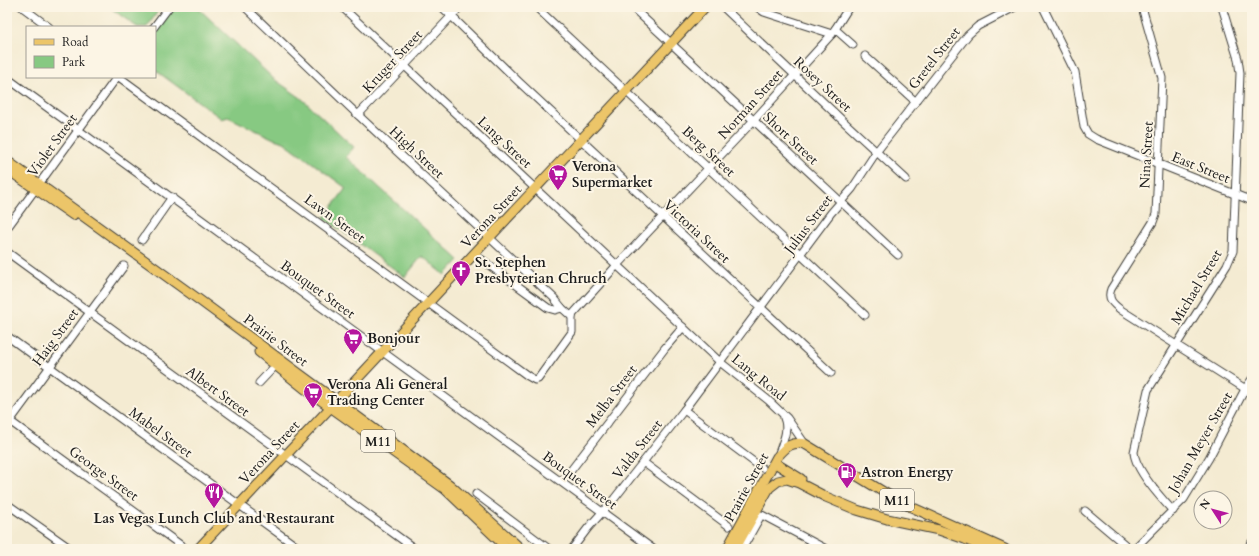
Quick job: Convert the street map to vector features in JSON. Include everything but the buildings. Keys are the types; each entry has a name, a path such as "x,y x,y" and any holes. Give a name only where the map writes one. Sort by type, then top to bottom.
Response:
{"main road":[{"name":"Verona Street","path":"198,549 705,7"},
{"name":"Prairie Street","path":"7,161 37,187 251,344 276,365 450,484 521,549"},
{"name":"Prairie Street","path":"7,169 37,187 198,299 445,489 508,549"},
{"name":"Prairie Street","path":"727,549 783,450 794,443 805,444"},
{"name":"M11","path":"805,444 900,502 1006,549"},
{"path":"776,460 812,490"},
{"name":"Prairie Street","path":"735,549 769,488 773,484 787,479 812,490"},
{"name":"M11","path":"812,490 857,510 939,530 988,549"}],"street":[{"path":"22,7 48,26"},
{"path":"155,26 169,7"},
{"name":"High Street","path":"245,7 554,298 562,308 572,315"},
{"name":"Lang Street","path":"342,7 720,362"},
{"name":"Victoria Street","path":"442,7 519,82 831,373"},
{"name":"Kruger Street","path":"358,115 460,7"},
{"name":"Berg Street","path":"536,7 865,315"},
{"name":"Short Street","path":"632,7 898,255"},
{"name":"Rosey Street","path":"723,7 906,179"},
{"path":"757,7 770,14 833,31 853,45"},
{"name":"Norman Street","path":"572,315 617,265 754,120 833,31 849,7"},
{"name":"Gretel Street","path":"916,102 973,29 1015,7"},
{"name":"East Street","path":"1043,7 1075,72 1085,131 1090,136 1252,201"},
{"name":"Nina Street","path":"1142,7 1162,78 1156,212 1155,220 1109,294 1111,301 1116,306 1176,345"},
{"name":"Michael Street","path":"1173,511 1155,490 1141,470 1135,459 1134,452 1148,390 1231,258 1233,251 1239,67 1238,59 1222,7"},
{"path":"865,56 916,102"},
{"name":"Bouquet Street","path":"7,78 653,549"},
{"name":"Violet Street","path":"7,228 117,78"},
{"name":"Lawn Street","path":"119,78 535,380 538,379 571,334 573,330 572,315"},
{"name":"Julius Street","path":"720,362 831,213 857,182 877,151 916,102"},
{"path":"142,240 172,197"},
{"name":"Albert Street","path":"7,252 412,548"},
{"path":"474,254 548,308 555,310 562,308"},
{"name":"Haig Street","path":"8,422 124,266"},
{"name":"Melba Street","path":"562,482 665,348 683,328"},
{"name":"Mabel Street","path":"7,336 300,549"},
{"path":"1176,345 1252,393"},
{"name":"Valda Street","path":"572,549 588,528 614,499 720,362"},
{"name":"Lang Road","path":"720,362 783,415 787,426 776,460"},
{"path":"259,383 276,365"},
{"name":"Johan Meyer Street","path":"1134,549 1173,511 1186,496 1252,379"},
{"path":"684,410 762,468"},
{"path":"783,415 787,418 805,444"},
{"name":"George Street","path":"8,422 186,549"},
{"path":"643,462 729,526"},
{"path":"476,494 549,549"},
{"path":"7,504 71,549"},
{"path":"1085,511 1130,549"},
{"path":"742,549 760,517 763,515 826,549"},
{"path":"1247,549 1252,542"}],"green space":[{"path":"109,7 161,7 148,26 136,26"},
{"path":"172,7 197,7 274,79 301,98 354,147 346,157 459,260 445,275 422,256 405,277 324,218 346,188 284,142 274,139 228,117 222,119 156,71 156,29"}],"place":[{"name":"Verona Supermarket","path":"558,191"},
{"name":"St. Stephen Presbyterian Chruch","path":"461,287"},
{"name":"Bonjour","path":"353,355"},
{"name":"Verona Ali General Trading Center","path":"313,409"},
{"name":"Astron Energy","path":"847,489"},
{"name":"Las Vegas Lunch Club and Restaurant","path":"214,509"}]}
